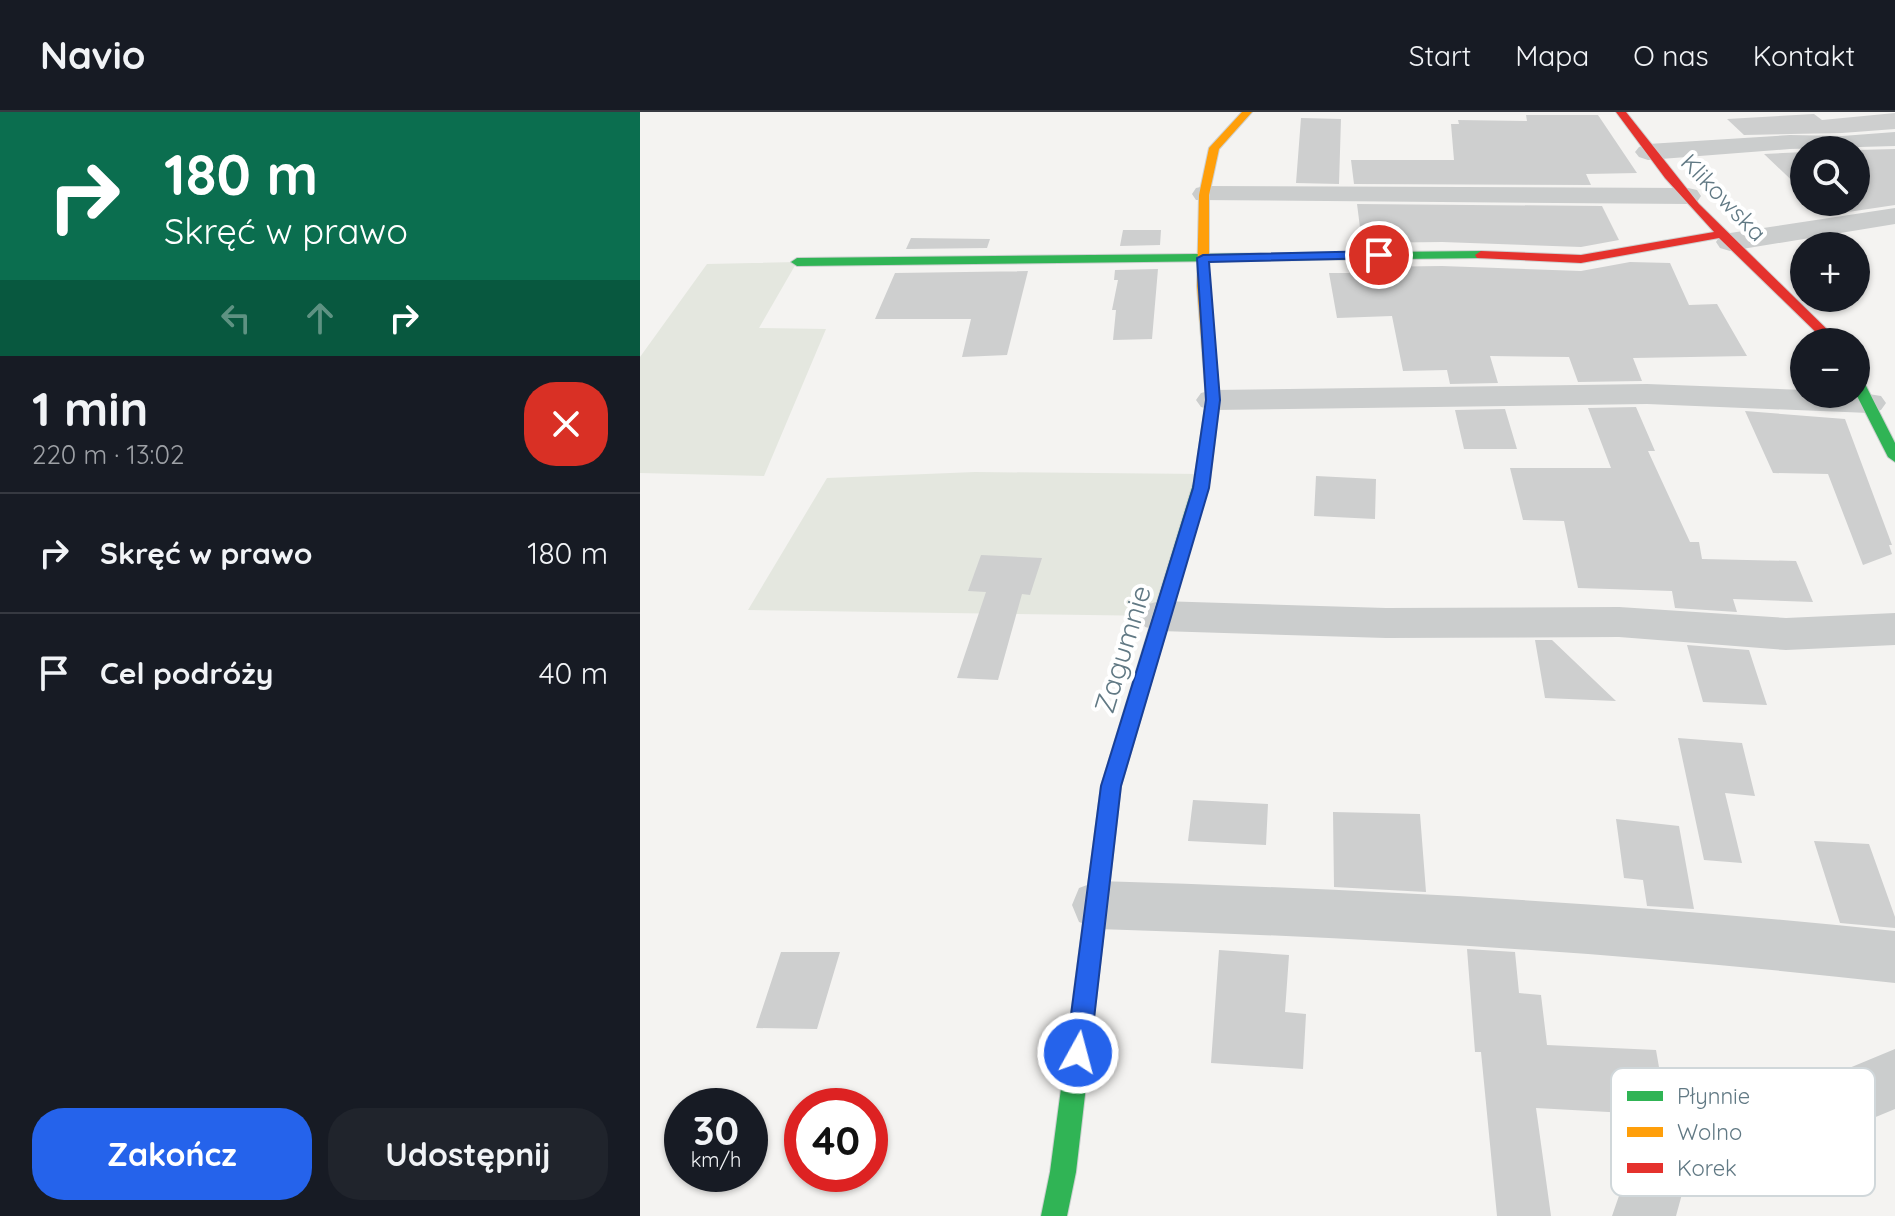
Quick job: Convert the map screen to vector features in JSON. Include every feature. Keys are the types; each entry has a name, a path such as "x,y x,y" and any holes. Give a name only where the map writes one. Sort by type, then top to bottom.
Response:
{"street":[{"name":"Zagumnie","path":"1054,1216 1063,1172 1111,786 1201,488 1213,400 1203,258 1205,194 1214,148 1247,112"},
{"name":"Klikowska","path":"1621,112 1648,152 1726,238 1790,295 1820,328"},
{"path":"1648,152 1790,142 1842,143 1895,139"},
{"path":"1205,194 1688,196"},
{"path":"797,262 1442,254 1581,259 1895,216"},
{"path":"1213,400 1790,393"},
{"path":"1870,406 1895,457"},
{"path":"1160,616 1386,623 1619,622 1786,634 1895,629"},
{"path":"1098,905 1477,919 1729,937 1895,957"},
{"path":"1875,1087 1895,1079"},
{"path":"1644,1216 1649,1196"}],"shaded area":[{"path":"797,262 759,328 826,329 764,476 640,473 640,357 707,264"},
{"path":"975,472 1203,474 1160,616 748,610 827,478"}],"building":[{"path":"1895,113 1895,129 1842,133 1744,135 1727,119 1814,114 1822,120"},
{"path":"1526,115 1598,115 1637,173 1586,174 1591,185 1354,184 1351,160 1454,160 1451,124 1459,124 1458,120 1527,121"},
{"path":"1301,118 1341,119 1339,184 1296,183"},
{"path":"1895,149 1895,205 1870,209 1870,150"},
{"path":"1790,153 1790,179 1764,154"},
{"path":"1357,204 1602,206 1619,240 1581,247 1442,242 1362,243"},
{"path":"1123,230 1161,230 1160,245 1120,246"},
{"path":"911,238 990,239 987,248 906,249"},
{"path":"1630,262 1670,263 1689,305 1717,304 1747,356 1633,358 1642,381 1578,382 1569,357 1490,356 1498,383 1450,384 1447,370 1403,371 1392,316 1337,318 1329,273 1367,273 1366,267 1442,266 1581,271"},
{"path":"1158,269 1152,339 1113,340 1116,310 1112,310 1118,280 1114,280 1115,270"},
{"path":"1028,271 1007,355 962,357 971,319 875,319 895,273"},
{"path":"1636,407 1655,451 1648,451 1690,542 1699,542 1702,559 1796,561 1813,602 1733,599 1737,612 1675,608 1672,591 1578,588 1564,521 1523,520 1510,468 1611,468 1588,408"},
{"path":"1505,409 1517,449 1464,449 1455,410"},
{"path":"1745,411 1845,419 1892,545 1889,545 1892,554 1863,565 1828,474 1773,473"},
{"path":"1316,476 1376,479 1375,519 1314,516"},
{"path":"981,555 1042,558 1030,595 1022,594 998,680 957,678 986,592 968,591"},
{"path":"1535,640 1552,640 1616,701 1545,698"},
{"path":"1687,645 1749,650 1767,705 1703,702"},
{"path":"1678,738 1742,743 1755,796 1725,793 1742,863 1704,860"},
{"path":"1193,800 1268,804 1266,845 1188,841"},
{"path":"1333,812 1420,814 1426,892 1334,887"},
{"path":"1616,819 1679,826 1694,909 1647,906 1643,880 1624,878"},
{"path":"1814,841 1869,844 1895,917 1895,928 1840,923"},
{"path":"1467,949 1515,952 1519,993 1541,995 1547,1045 1656,1050 1659,1068 1611,1068 1611,1112 1536,1108 1551,1216 1497,1216 1481,1052 1475,1052"},
{"path":"1219,950 1289,955 1285,1012 1306,1014 1303,1069 1211,1063"},
{"path":"781,952 840,952 817,1029 756,1028"}],"traffic: fast":[{"path":"797,262 1481,255"},
{"path":"1870,408 1895,457"},
{"path":"1054,1216 1063,1172 1111,786 1202,481"}],"traffic: slow":[{"path":"1202,481 1213,400 1203,286 1204,195 1214,148 1247,112"}],"traffic: jam":[{"path":"1621,112 1695,206 1820,328"},
{"path":"1481,255 1581,259 1722,234"}],"route":[{"path":"1078,1053 1111,786 1201,488 1213,400 1203,258 1379,255"}]}
